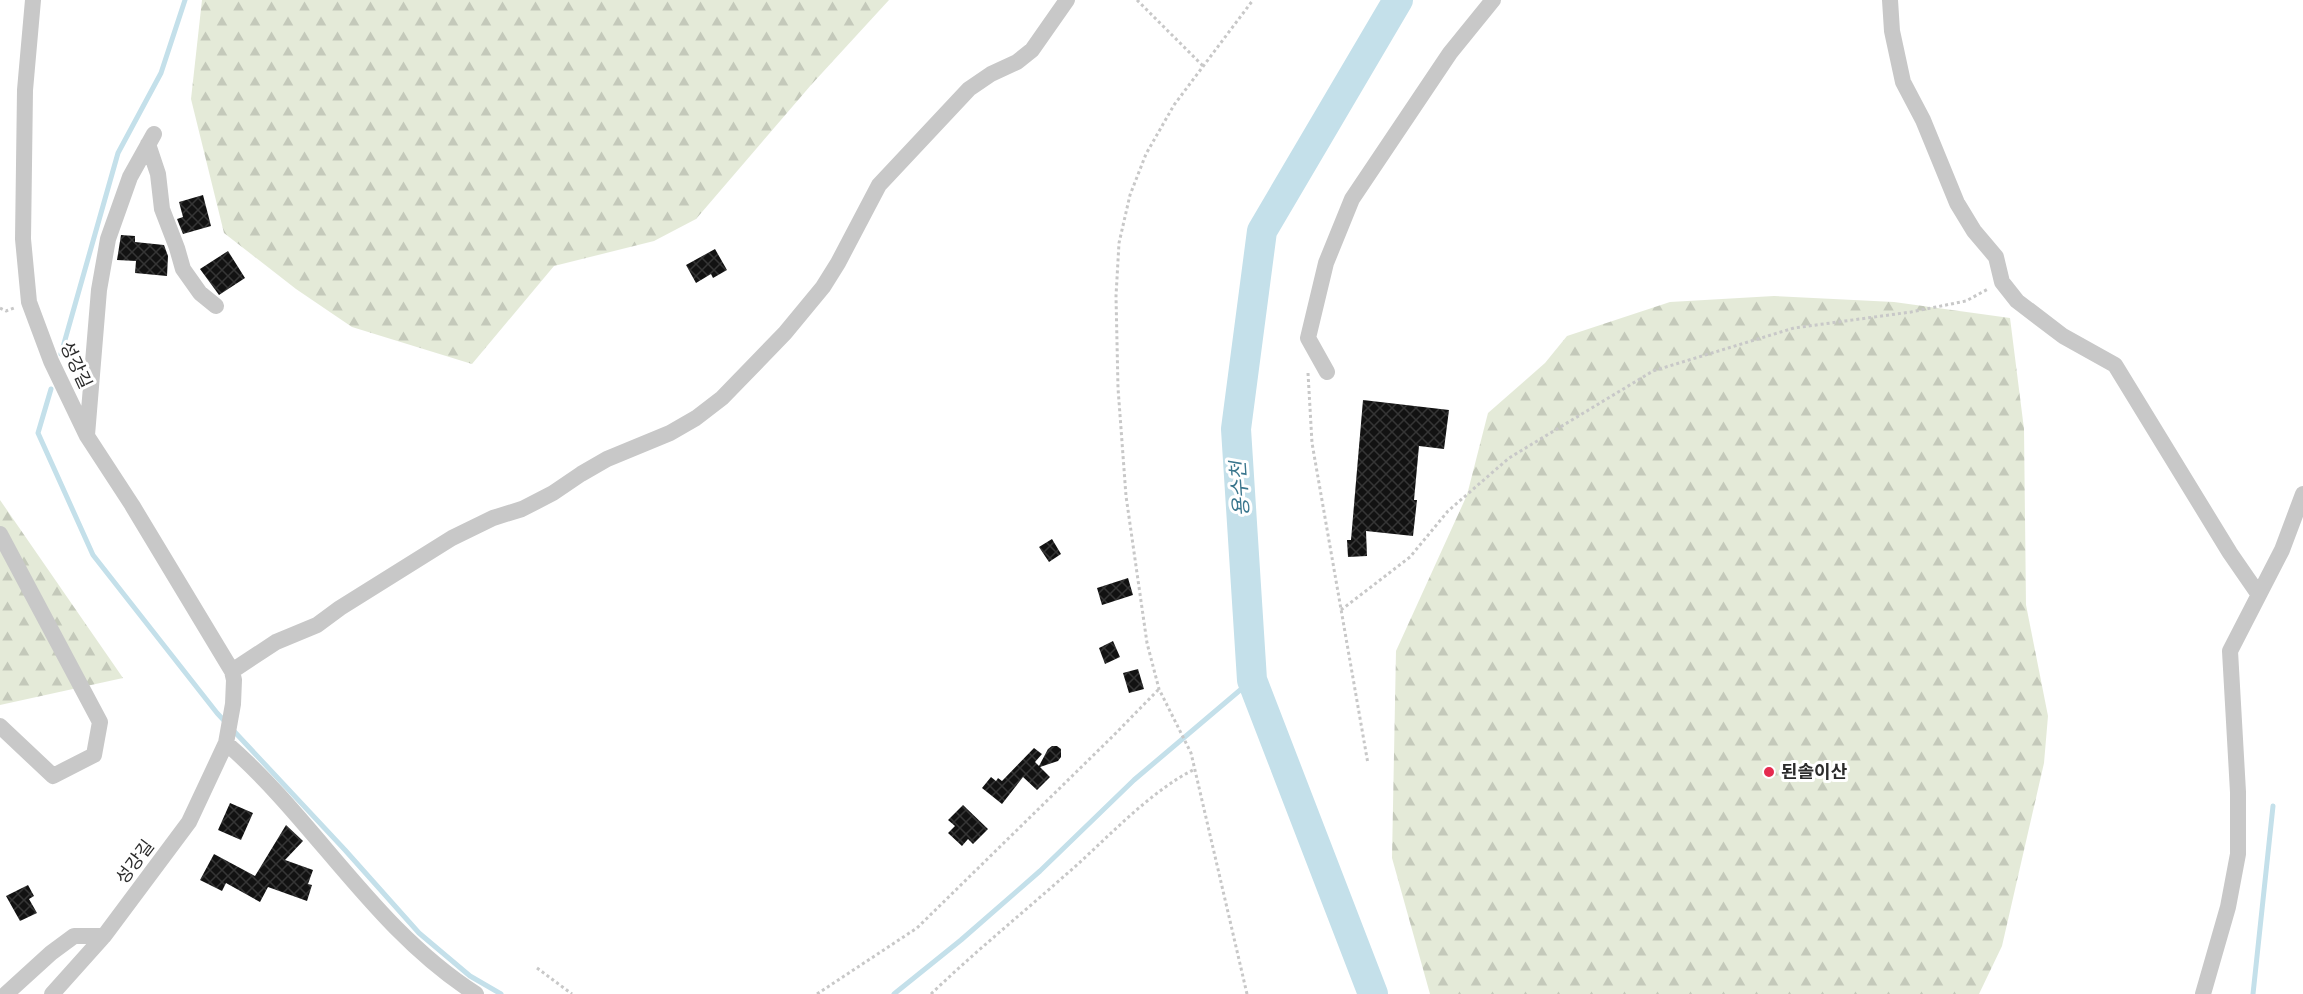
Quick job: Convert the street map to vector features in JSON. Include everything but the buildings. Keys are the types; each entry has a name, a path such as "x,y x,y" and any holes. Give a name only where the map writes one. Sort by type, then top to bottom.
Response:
{"street":[{"name":"성강길","path":"33,0 25,90 23,239 29,302 51,361 87,436 132,505 232,671 234,680 233,704 226,741 189,822 104,936 52,994"},
{"path":"232,671 276,642 317,625 376,584 452,538 493,518 522,509 553,494 607,459 670,432 696,418 722,398 785,333 823,287 879,185 969,89 991,74 1017,62 1032,50 1067,0"},
{"path":"1327,372 1308,338 1326,263 1352,199 1450,53 1493,0"},
{"path":"1890,0 1892,31 1903,82 1923,120 1957,203 1974,231 1996,257 2002,282 2017,301 2063,336 2115,365 2230,553 2259,595"},
{"path":"87,436 99,290 108,239 130,177 151,139 162,209 183,269 200,293 216,306"},
{"path":"2203,994 2228,907 2238,854 2238,792 2230,651 2282,550 2303,494"},
{"path":"0,534 100,722 94,755 53,776 0,726"},
{"path":"226,741 256,769 381,913 418,948 476,994"},
{"path":"6,994 51,953 74,936 104,936"}],"path":[{"path":"1137,0 1203,66"},
{"path":"1247,994 1193,770 1191,753 1159,689 1147,643 1126,496 1118,388 1116,296 1119,243 1130,195 1146,154 1174,105 1253,0"},
{"path":"1341,610 1410,557 1448,511 1509,458 1653,370 1794,328 1911,312 1966,301 2002,282"},
{"path":"1308,366 1312,443 1368,764"},
{"path":"817,994 917,928 1159,689"},
{"path":"931,994 977,950 1143,806 1193,770"},
{"path":"537,968 572,994"}],"green space":[{"path":"202,0 889,0 811,85 696,219 654,241 554,266 472,364 352,327 296,289 224,233 191,99"},
{"path":"1774,296 1894,302 2010,318 2024,429 2026,605 2048,716 2044,763 2002,946 1979,994 1430,994 1392,858 1396,651 1467,495 1488,413 1545,363 1567,336 1670,302"},
{"path":"0,500 123,678 0,705"}],"waterway":[{"path":"61,354 118,153 161,73 185,0"},
{"name":"용수천","path":"1373,994 1252,680 1236,429 1262,231 1398,0"},
{"path":"51,389 38,433 93,555 217,713 419,933 470,976 501,994"},
{"path":"894,994 961,940 1040,871 1134,780 1252,680"},
{"path":"2253,994 2273,806"}],"place":[{"name":"된솔이산","path":"1769,772"}]}
